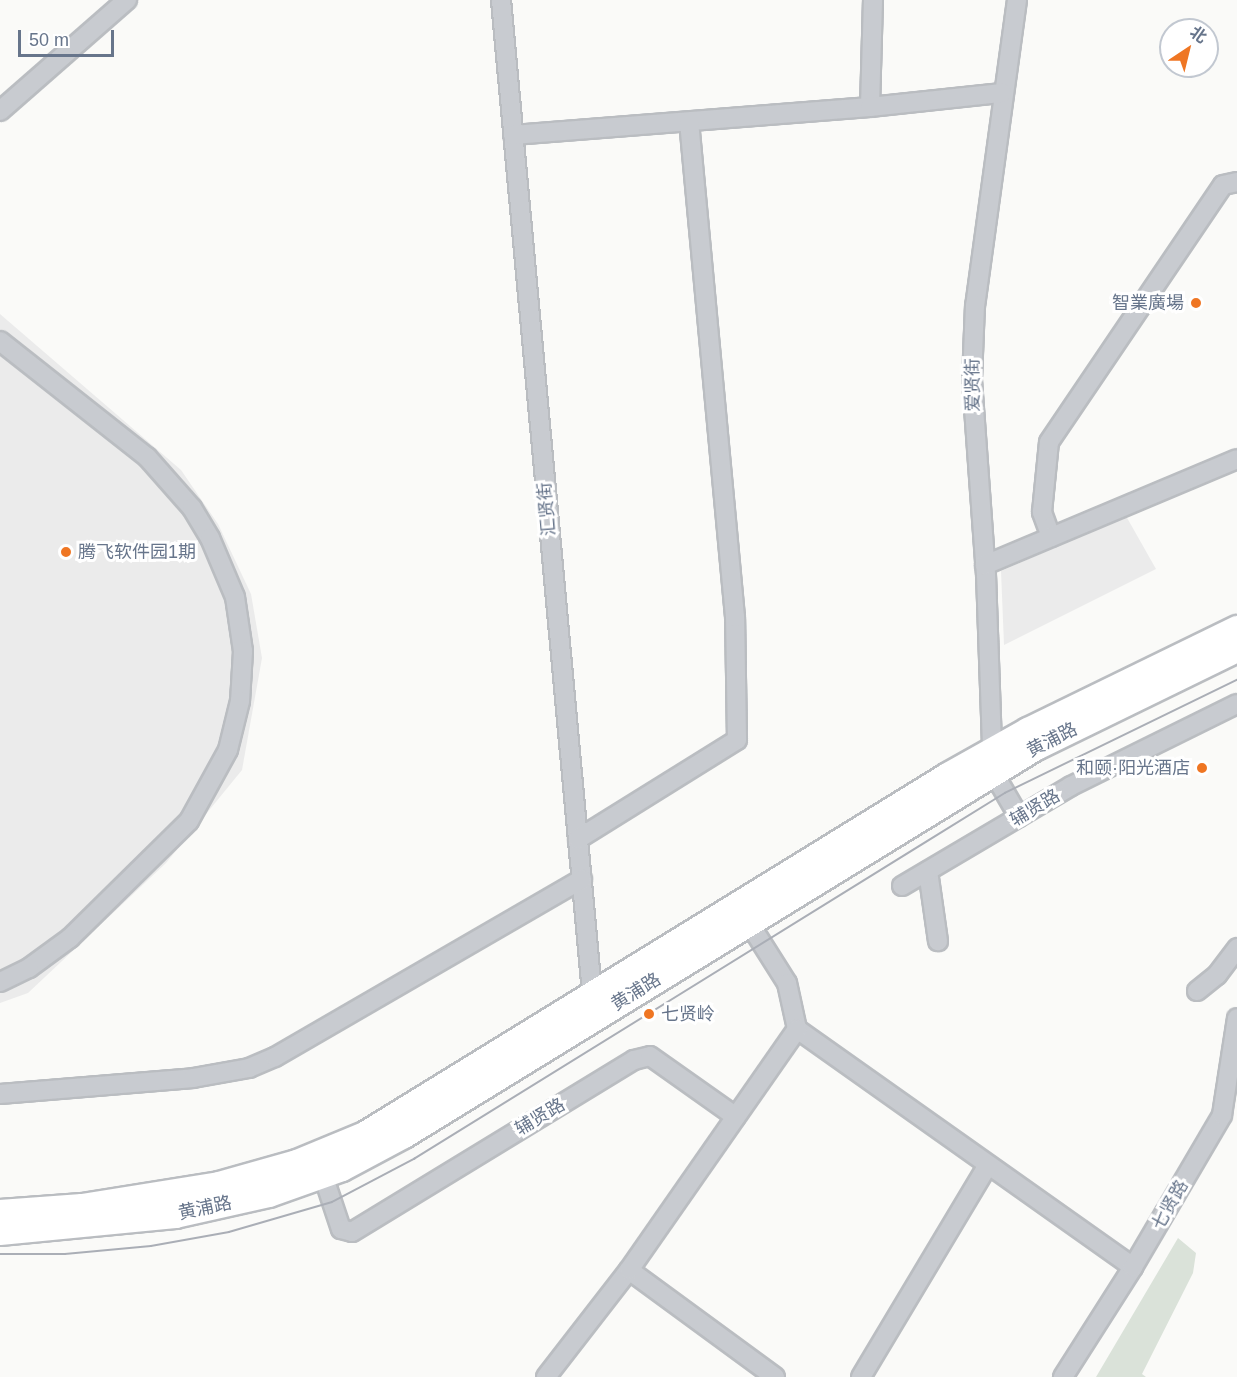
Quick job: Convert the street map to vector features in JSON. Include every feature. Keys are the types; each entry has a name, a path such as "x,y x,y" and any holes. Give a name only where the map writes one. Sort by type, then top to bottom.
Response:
{"highway":[{"name":"黄浦路","path":"0,1232 175,1215 268,1194 323,1175 404,1135 593,1007 993,762 1237,629"},
{"name":"黄浦路","path":"0,1213 82,1207 170,1194 297,1163 393,1119 749,923 993,762 1036,747 1237,649"}],"street":[{"path":"0,111 127,0"},
{"name":"汇贤街","path":"501,0 593,1007"},
{"path":"870,108 873,0"},
{"name":"爱贤街","path":"993,762 985,565 974,442 973,358 975,305 1002,93 1017,0"},
{"path":"513,135 870,108 1002,93"},
{"path":"578,839 737,740 735,617 689,122"},
{"path":"1051,537 1042,512 1049,442 1223,185 1237,182"},
{"path":"0,341 147,457 192,508 210,538 235,597 243,651 240,701 228,750 189,821 70,938 29,968 0,982"},
{"path":"985,565 1237,459"},
{"name":"辅贤路","path":"902,886 1071,786 1237,704"},
{"path":"993,762 1019,817"},
{"path":"928,871 938,941"},
{"path":"0,1094 193,1078 249,1068 275,1057 582,879"},
{"path":"749,923 787,983 797,1029 1133,1267"},
{"path":"1197,991 1217,975 1237,948"},
{"name":"七贤路","path":"1063,1377 1133,1267 1222,1115 1237,1018"},
{"path":"546,1377 629,1270 797,1029"},
{"name":"辅贤路","path":"323,1175 341,1229 352,1232 634,1060 650,1056 736,1117"},
{"path":"861,1377 988,1165"},
{"path":"629,1270 775,1377"}],"shaded area":[{"path":"0,314 181,470 218,524 251,594 262,658 242,770 166,863 28,993 0,1003"},
{"path":"1126,516 1156,569 1004,645 1001,571"},
{"path":"1178,1238 1196,1253 1193,1273 1142,1374 1146,1377 1096,1377"}],"tram line":[{"path":"0,1254 65,1254 151,1246 229,1232 332,1202 414,1159 1005,793 1237,680"}],"place":[{"name":"智業廣場","path":"1196,303"},
{"name":"腾飞软件园1期","path":"66,552"},
{"name":"和颐·阳光酒店","path":"1202,768"},
{"name":"七贤岭","path":"649,1014"}]}
